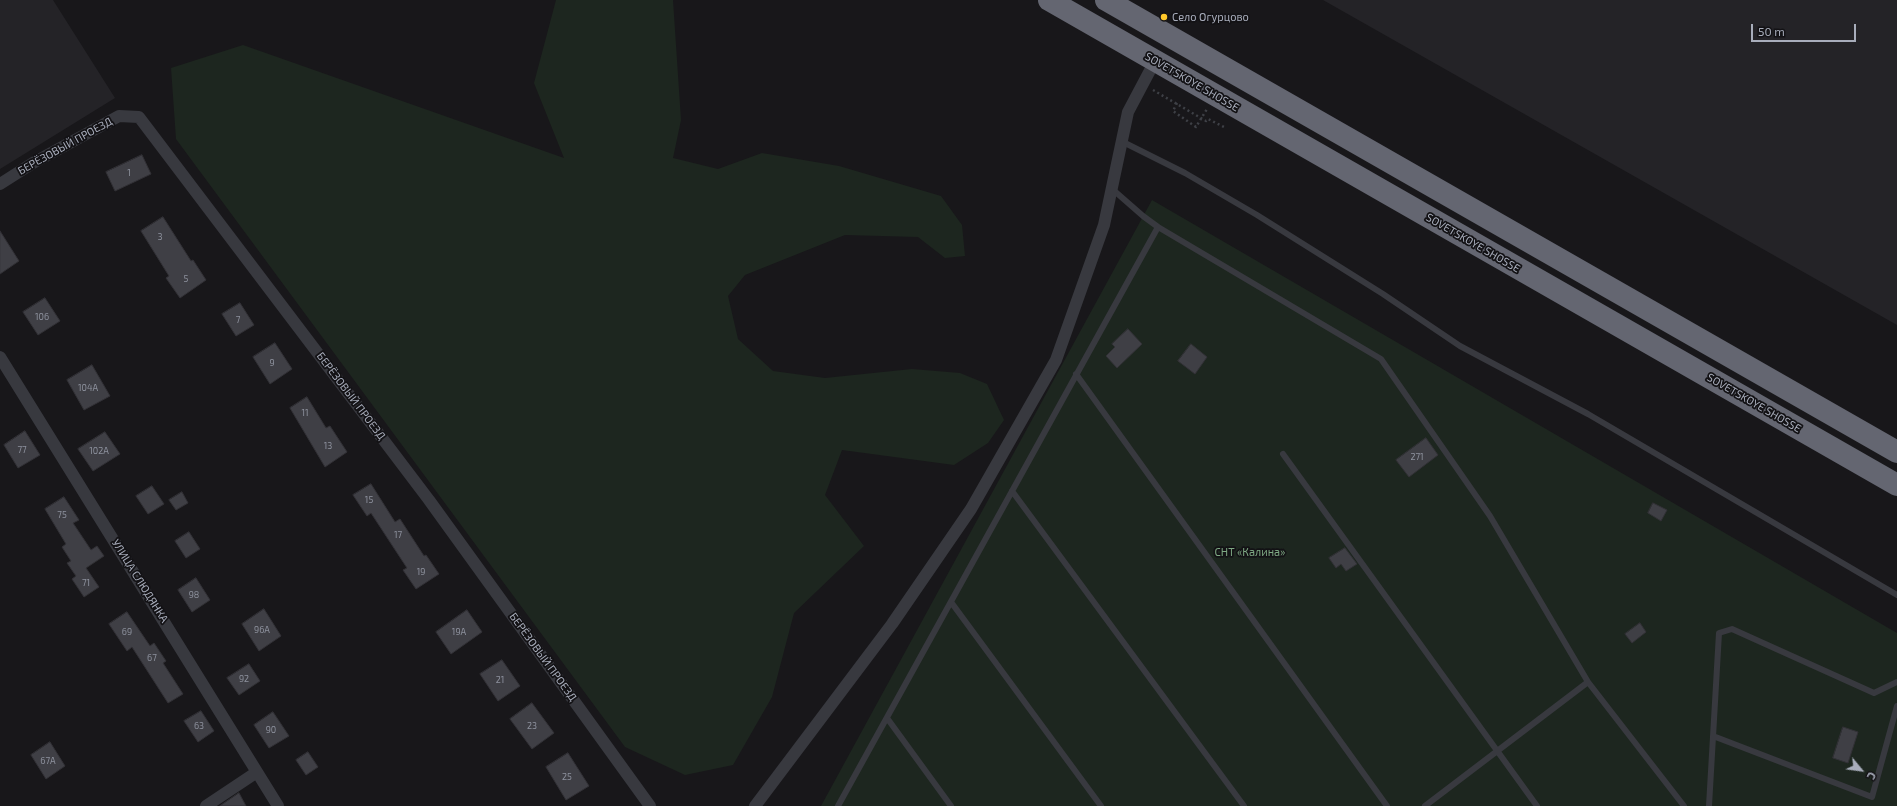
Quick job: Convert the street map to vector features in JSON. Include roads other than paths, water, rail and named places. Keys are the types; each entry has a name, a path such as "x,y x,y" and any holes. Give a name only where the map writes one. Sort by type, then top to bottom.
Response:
{"highway":[{"name":"SOVETSKOYE SHOSSE","path":"1049,0 1897,485"},
{"path":"1106,0 1897,452"}],"street":[{"path":"755,806 892,624 971,509 1056,360 1104,225 1128,112 1154,61"},
{"name":"БЕРЁЗОВЫЙ ПРОЕЗД","path":"0,184 33,163 119,116 139,117 430,500 650,806"},
{"name":"УЛИЦА СЛЮДЯНКА","path":"0,357 278,806"},
{"path":"206,806 257,772"}],"lane":[{"path":"1121,141 1185,173 1257,215 1384,294 1460,346 1588,414 1897,596"},
{"path":"1112,188 1143,216 1158,227 1381,359 1490,516 1588,682 1684,806"},
{"path":"838,806 1158,227"},
{"path":"1076,374 1387,806"},
{"path":"1283,454 1537,806"},
{"path":"1012,491 1244,806"},
{"path":"951,602 1101,806"},
{"path":"1709,806 1719,633 1732,629 1874,693 1897,682"},
{"path":"1425,806 1588,682"},
{"path":"1713,736 1872,797 1897,706"},
{"path":"887,718 951,806"}],"place":[{"name":"Село Огурцово","path":"1164,17"}],"park label":[{"name":"СНТ «Калина»","path":"1250,552"}]}
